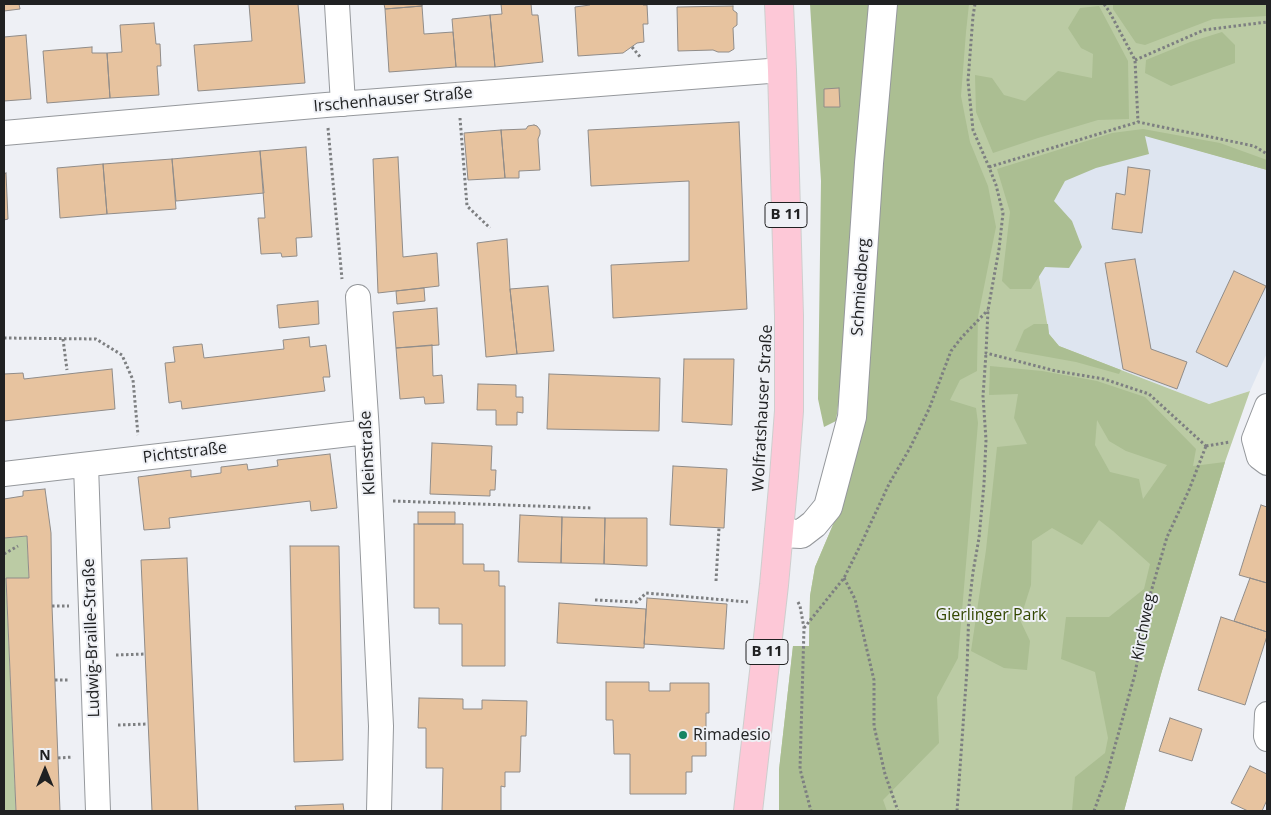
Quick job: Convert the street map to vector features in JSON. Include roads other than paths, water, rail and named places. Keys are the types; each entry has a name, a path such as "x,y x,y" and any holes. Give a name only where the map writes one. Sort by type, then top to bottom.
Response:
{"main road":[{"name":"Wolfratshauser Straße","path":"748,811 773,597 788,411 789,316 779,4"}],"street":[{"path":"334,105 338,4"},
{"name":"Schmiedberg","path":"779,533 801,534 814,524 828,507 852,416 869,163 883,4"},
{"name":"Irschenhauser Straße","path":"4,133 782,70"},
{"name":"Kleinstraße","path":"358,296 367,432 381,726 380,811"},
{"path":"1267,406 1254,439 1259,457 1267,463"},
{"name":"Pichtstraße","path":"4,474 367,432"},
{"name":"Ludwig-Braille-Straße","path":"86,465 98,811"},
{"path":"1267,714 1267,739"}],"place":[{"name":"Rimadesio","path":"683,735"}],"park label":[{"name":"Gierlinger Park","path":"991,615"}]}
